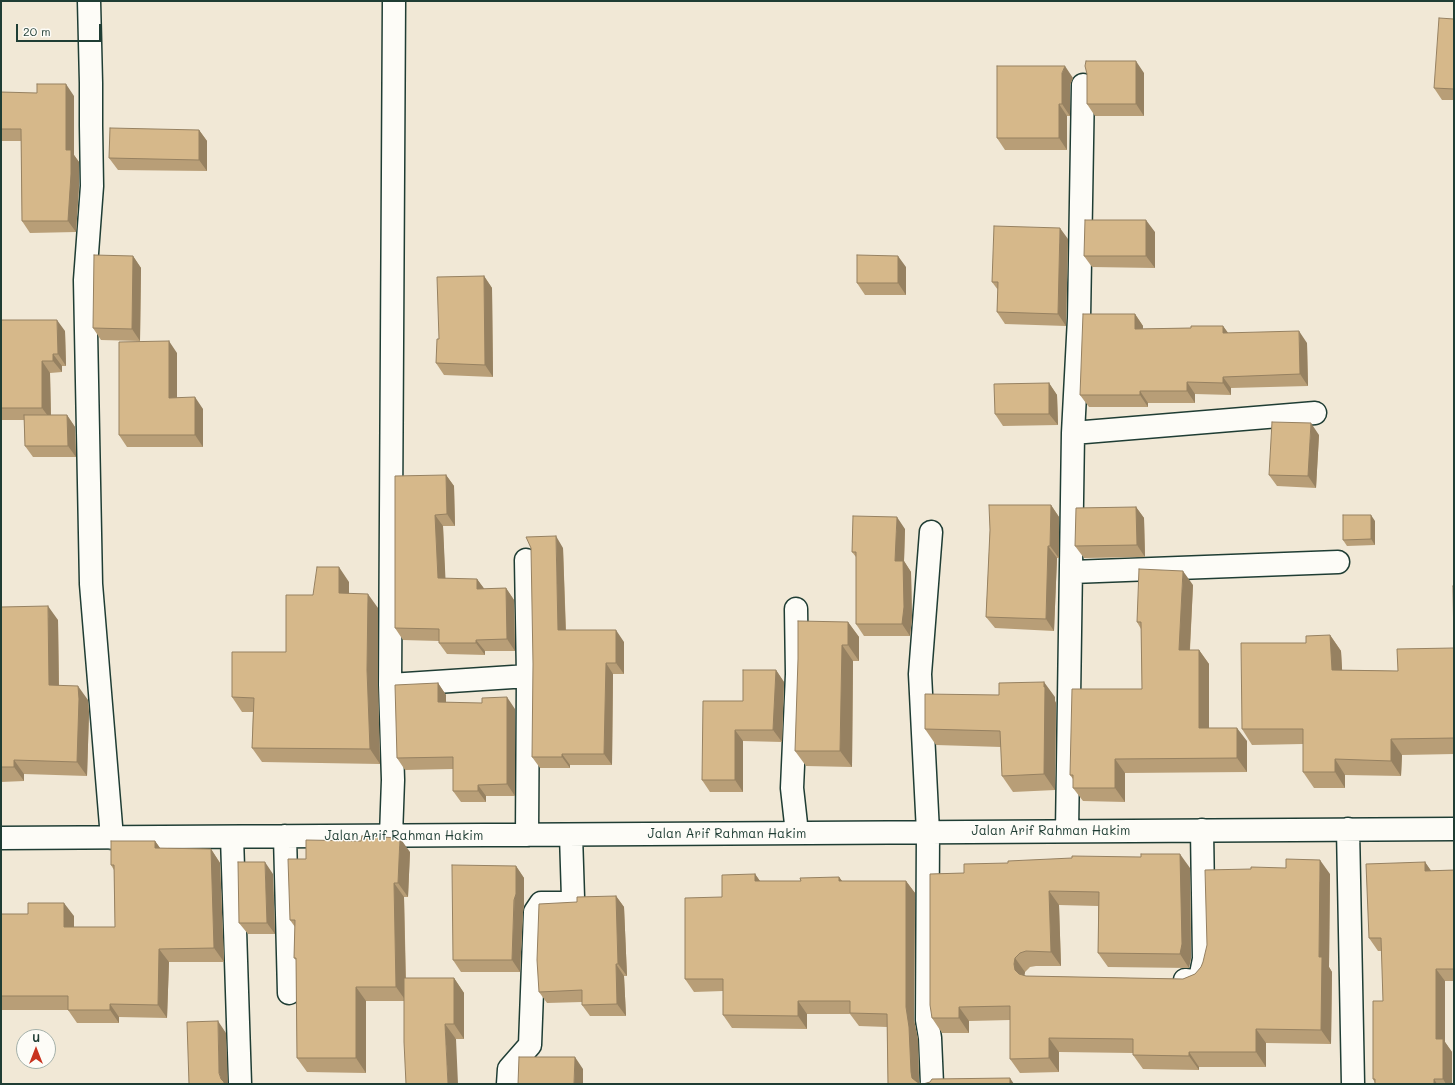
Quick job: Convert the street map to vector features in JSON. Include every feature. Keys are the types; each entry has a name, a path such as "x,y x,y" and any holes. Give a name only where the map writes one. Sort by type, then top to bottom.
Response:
{"street":[{"path":"89,1 92,83 90,126 92,186 85,280 92,584 112,838"},
{"path":"391,836 393,780 390,685 394,1"},
{"path":"1067,831 1073,433 1079,318 1083,85"},
{"path":"1073,433 1316,413"},
{"path":"931,532 920,674 928,832 927,1020 930,1038 932,1084"},
{"path":"526,560 528,676 527,835"},
{"path":"1072,572 1338,562"},
{"path":"796,609 796,674 792,788 797,833"},
{"path":"390,685 528,676"},
{"path":"1348,829 1353,1084"},
{"name":"Jalan Arif Rahman Hakim","path":"1,838 1454,829"},
{"path":"1162,980 1194,980 1201,974 1204,959 1202,830"},
{"path":"508,1084 509,1069 530,1045 535,912 541,903 569,904 572,902 571,834"},
{"path":"285,836 288,993"},
{"path":"232,837 240,1084"}],"building":[{"path":"1439,18 1454,19 1454,89 1434,88"},
{"path":"1086,61 1136,61 1136,104 1087,104"},
{"path":"997,66 1065,66 1062,73 1062,104 1059,104 1059,138 997,138"},
{"path":"37,84 66,84 66,150 71,150 68,221 22,221 21,129 1,129 1,92 37,93"},
{"path":"110,128 199,130 199,160 109,158"},
{"path":"1085,220 1146,220 1146,256 1084,256"},
{"path":"994,226 1060,228 1058,314 997,312 998,282 992,282"},
{"path":"94,255 133,256 132,329 93,328"},
{"path":"857,255 898,256 898,283 857,283"},
{"path":"484,276 485,365 436,363 437,339 439,339 437,277"},
{"path":"1083,314 1135,314 1135,329 1223,326 1223,333 1299,331 1300,374 1223,377 1223,383 1187,382 1187,391 1140,391 1140,395 1080,395"},
{"path":"1,320 57,320 58,354 53,354 53,361 42,361 42,408 1,408"},
{"path":"169,341 169,398 195,397 195,435 119,435 119,342"},
{"path":"1049,383 1049,414 995,414 994,384"},
{"path":"24,415 67,415 68,446 25,446"},
{"path":"1272,422 1311,423 1308,476 1269,475"},
{"path":"446,475 447,514 435,515 438,578 477,579 477,589 506,588 507,639 476,640 476,643 439,643 439,629 395,628 395,476"},
{"path":"989,505 1051,505 1050,546 1048,546 1046,619 986,617 990,530"},
{"path":"1136,507 1137,545 1075,546 1076,508"},
{"path":"1343,515 1371,515 1371,539 1343,540"},
{"path":"853,516 897,517 895,561 903,561 904,607 902,624 856,624 856,552 852,552"},
{"path":"556,536 558,630 616,630 616,663 606,663 604,754 562,754 562,757 532,757 533,664 531,548 526,537"},
{"path":"317,567 339,567 339,593 368,594 367,670 370,749 252,748 254,698 232,697 232,652 286,652 286,595 313,595"},
{"path":"1139,569 1183,571 1179,650 1199,650 1199,728 1237,728 1237,758 1115,759 1115,788 1073,788 1073,775 1070,775 1072,689 1142,689 1141,622 1137,622"},
{"path":"1453,586 1454,586 1454,648"},
{"path":"48,606 49,685 78,686 77,762 14,760 14,767 1,767 1,607"},
{"path":"798,621 848,622 848,645 842,645 840,751 795,751"},
{"path":"1330,635 1332,670 1398,671 1397,649 1454,648 1454,738 1391,739 1391,761 1335,759 1335,772 1303,772 1303,729 1242,729 1241,643 1306,643 1306,636"},
{"path":"743,670 776,670 773,730 735,730 735,780 702,780 703,701 743,701"},
{"path":"1044,682 1044,774 1002,776 1000,731 925,729 925,694 999,695 999,683"},
{"path":"438,683 438,702 482,703 482,698 507,697 507,784 478,785 478,791 453,791 453,757 397,758 395,685"},
{"path":"362,836 400,838 398,883 394,883 396,987 356,987 356,1058 297,1058 296,958 294,958 295,920 290,920 288,859 306,859 306,840 361,841"},
{"path":"111,841 155,841 155,848 211,849 214,948 159,949 158,1005 110,1004 110,1010 68,1010 68,996 1,996 1,914 28,914 28,903 64,903 64,927 115,927 114,865 111,865"},
{"path":"1141,854 1180,854 1182,944 1180,954 1098,953 1099,892 1049,891 1051,952 1026,951 1020,953 1015,958 1015,970 1019,974 1026,976 1183,979 1195,974 1201,967 1207,945 1205,870 1251,869 1251,867 1286,868 1286,859 1320,860 1319,957 1322,957 1321,1030 1256,1029 1256,1052 1189,1052 1189,1056 1133,1055 1133,1039 1049,1038 1049,1058 1010,1059 1010,1006 959,1007 959,1018 932,1018 930,1005 930,874 964,873 964,864 1008,863 1008,861 1072,858 1072,856 1141,857"},
{"path":"238,862 265,862 267,923 239,923"},
{"path":"1425,862 1425,871 1454,870 1454,969 1436,969 1436,1039 1443,1039 1443,1079 1434,1079 1434,1084 1375,1084 1375,1079 1373,1079 1373,1001 1383,1001 1381,938 1369,938 1366,864"},
{"path":"452,865 516,866 512,960 453,960"},
{"path":"755,874 755,881 801,881 800,878 839,877 839,881 906,881 906,1007 909,1027 911,1072 912,1078 923,1084 888,1084 887,1014 850,1013 850,1001 798,1001 798,1016 723,1015 723,979 685,979 685,898 722,897 722,875"},
{"path":"616,896 618,964 616,964 617,1004 582,1005 582,990 539,992 537,960 539,904 577,902 577,897"},
{"path":"404,978 454,978 454,1024 445,1024 448,1084 406,1084 404,1042"},
{"path":"218,1021 219,1073 224,1084 189,1084 187,1022"},
{"path":"519,1057 575,1057 574,1084 518,1084"},
{"path":"1010,1078 1010,1084 923,1084 930,1082 932,1079"}]}
